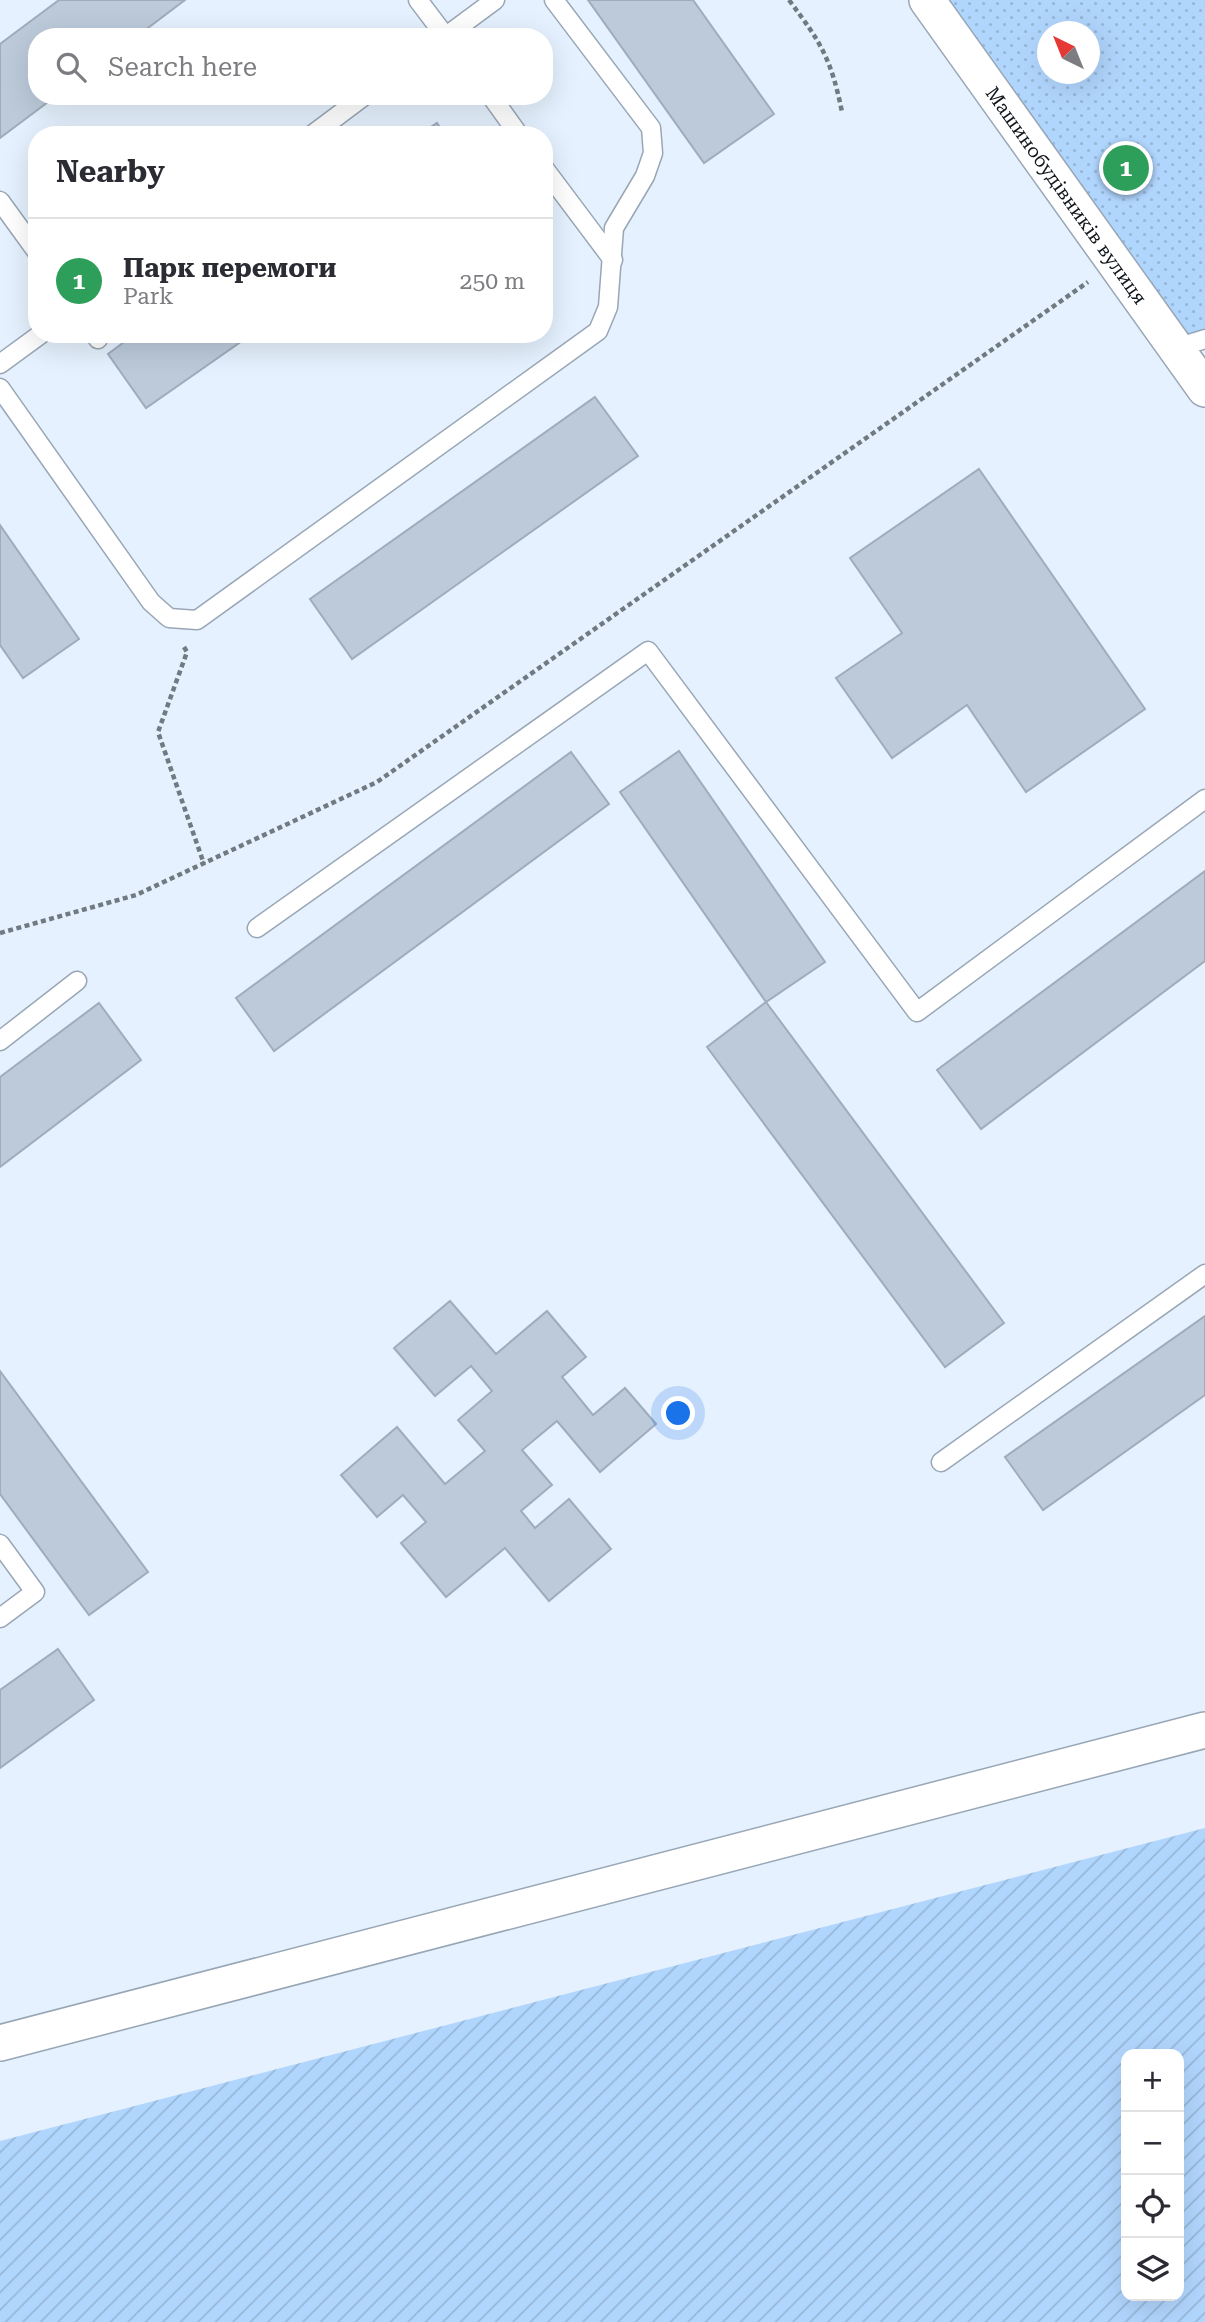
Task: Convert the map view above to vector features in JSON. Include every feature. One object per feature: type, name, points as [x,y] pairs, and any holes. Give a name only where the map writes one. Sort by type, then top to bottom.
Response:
[{"type":"street","name":"Машинобудівників вулиця","points":[[927,0],[1115,263],[1190,343],[1205,389]]},
{"type":"street","points":[[0,2043],[1205,1730]]},
{"type":"lane","points":[[418,0],[438,28]]},
{"type":"lane","points":[[457,28],[495,0]]},
{"type":"lane","points":[[0,387],[151,602],[169,618],[197,620],[598,331],[608,307],[615,262],[614,228],[645,176],[653,153],[651,128],[554,0]]},
{"type":"lane","points":[[324,126],[352,105]]},
{"type":"lane","points":[[497,105],[513,126]]},
{"type":"lane","points":[[553,180],[615,262]]},
{"type":"lane","points":[[0,201],[28,240]]},
{"type":"lane","points":[[0,364],[29,343]]},
{"type":"lane","points":[[257,928],[648,651],[917,1012],[1205,799]]},
{"type":"lane","points":[[0,1041],[77,981]]},
{"type":"lane","points":[[941,1462],[1205,1274]]},
{"type":"lane","points":[[0,1544],[35,1592],[0,1618]]},
{"type":"path","points":[[789,0],[824,47],[842,112]]},
{"type":"path","points":[[0,933],[136,895],[377,782],[1115,263]]},
{"type":"path","points":[[169,618],[187,652],[158,732],[204,863]]},
{"type":"shaded area","points":[[927,0],[1205,0],[1205,340],[1176,348]]},
{"type":"shaded area","points":[[1205,1828],[1205,2322],[0,2322],[0,2141]]},
{"type":"building","points":[[59,0],[185,0],[148,28],[28,28],[28,105],[44,105],[0,138],[0,44]]},
{"type":"building","points":[[588,0],[693,0],[774,114],[704,163]]},
{"type":"building","points":[[123,343],[239,343],[146,408],[108,354]]},
{"type":"building","points":[[595,397],[638,456],[352,659],[310,599]]},
{"type":"building","points":[[979,469],[1145,709],[1026,792],[967,705],[892,758],[836,678],[902,633],[850,558]]},
{"type":"building","points":[[0,525],[79,639],[23,678],[0,645]]},
{"type":"building","points":[[679,751],[825,962],[766,1002],[620,792]]},
{"type":"building","points":[[571,752],[609,804],[274,1051],[236,998]]},
{"type":"building","points":[[1205,871],[1205,961],[981,1129],[937,1070]]},
{"type":"building","points":[[766,1002],[1004,1323],[945,1367],[707,1047]]},
{"type":"building","points":[[99,1003],[141,1060],[0,1167],[0,1077]]},
{"type":"building","points":[[450,1301],[496,1354],[547,1311],[586,1357],[562,1377],[593,1415],[625,1388],[656,1424],[600,1472],[557,1421],[522,1450],[552,1485],[521,1511],[535,1528],[569,1499],[611,1549],[549,1601],[505,1548],[446,1597],[401,1543],[426,1522],[403,1495],[377,1517],[341,1475],[397,1427],[445,1484],[485,1451],[458,1420],[492,1391],[471,1366],[435,1396],[394,1348]]},
{"type":"building","points":[[1205,1316],[1205,1395],[1043,1510],[1005,1457]]},
{"type":"building","points":[[0,1371],[148,1572],[89,1615],[0,1494]]},
{"type":"building","points":[[58,1649],[94,1700],[0,1768],[0,1690]]},
{"type":"place","name":"Парк перемоги","points":[[1126,168]]}]
